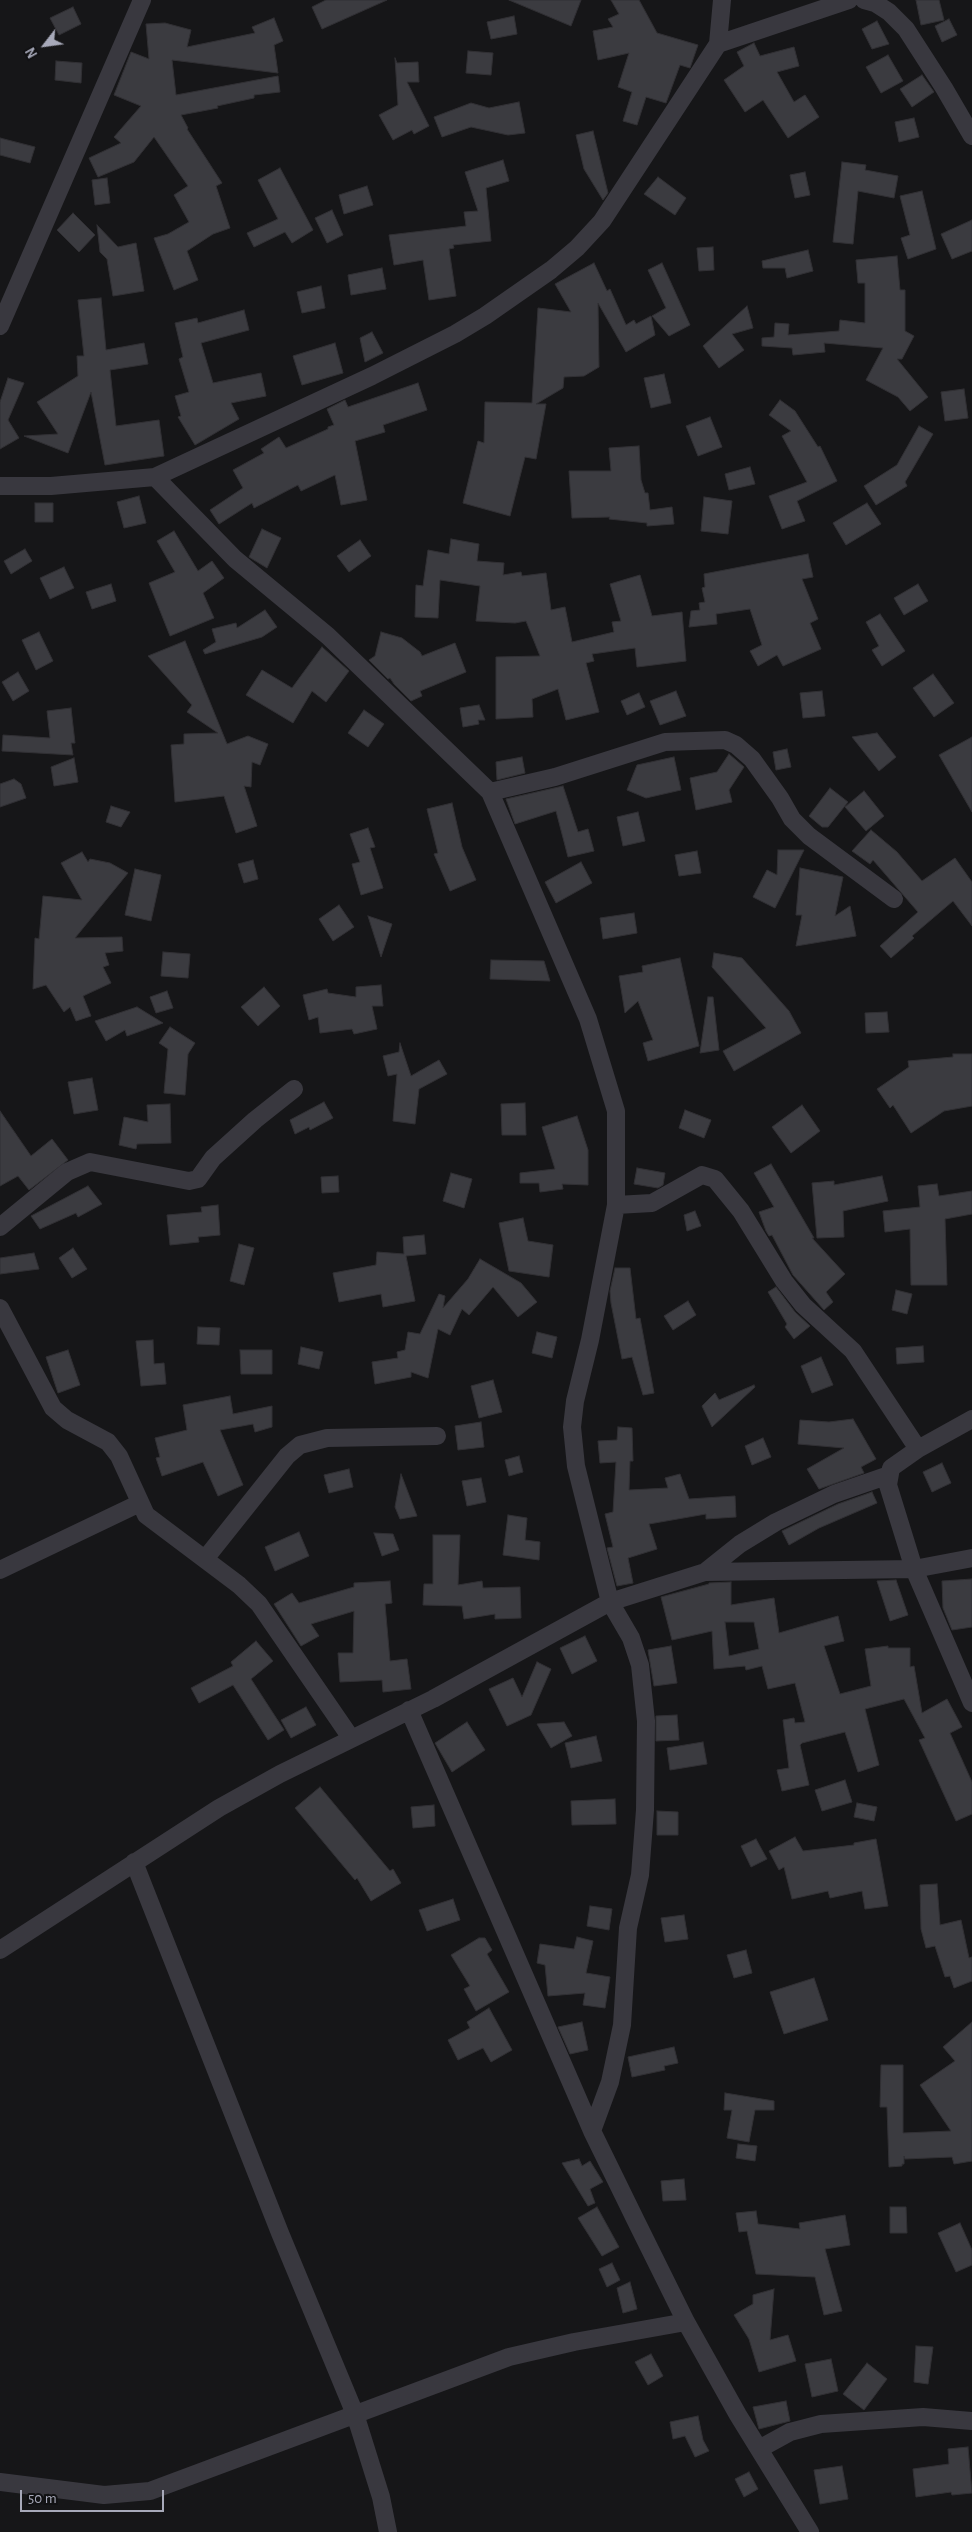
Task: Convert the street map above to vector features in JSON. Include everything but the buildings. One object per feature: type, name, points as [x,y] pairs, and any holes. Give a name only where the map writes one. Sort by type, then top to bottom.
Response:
[{"type":"street","points":[[0,326],[142,0]]},
{"type":"street","points":[[0,486],[52,486],[155,477],[372,376],[455,334],[551,270],[577,248],[602,221],[718,44],[722,0]]},
{"type":"street","points":[[718,44],[849,0]]},
{"type":"street","points":[[864,0],[875,3],[889,12],[906,30],[944,88],[972,136]]},
{"type":"street","points":[[155,477],[235,558],[328,636],[490,792],[591,1028],[616,1111],[616,1205],[590,1340],[575,1401],[572,1428],[576,1466],[610,1602],[631,1638],[640,1665],[646,1720],[645,1810],[640,1875],[628,1934],[622,2025],[610,2082],[592,2131]]},
{"type":"street","points":[[490,792],[555,777],[665,742],[725,740],[736,745],[752,759],[780,798],[792,819],[809,836],[894,899]]},
{"type":"street","points":[[0,1227],[67,1172],[90,1162],[189,1181],[198,1179],[214,1158],[294,1089]]},
{"type":"street","points":[[616,1205],[652,1203],[702,1175],[715,1179],[741,1211],[784,1281],[803,1305],[853,1351],[918,1449]]},
{"type":"street","points":[[0,1308],[53,1408],[60,1415],[100,1436],[114,1448],[140,1503],[152,1520],[205,1559],[260,1604],[351,1738]]},
{"type":"street","points":[[972,1419],[918,1449],[891,1468],[888,1485],[914,1569],[972,1703]]},
{"type":"street","points":[[205,1559],[287,1456],[300,1445],[327,1438],[437,1436]]},
{"type":"street","points":[[705,1572],[740,1544],[776,1522],[834,1494],[889,1475]]},
{"type":"street","points":[[0,1570],[140,1503]]},
{"type":"street","points":[[0,1950],[219,1808],[351,1738],[409,1710],[610,1602],[705,1572],[914,1569],[972,1558]]},
{"type":"street","points":[[409,1710],[592,2131],[686,2322],[810,2532]]},
{"type":"street","points":[[134,1862],[272,2215],[355,2414],[381,2497],[388,2532]]},
{"type":"street","points":[[0,2482],[104,2496],[134,2494],[161,2488],[355,2414],[526,2352],[686,2322]]},
{"type":"street","points":[[759,2448],[790,2432],[821,2424],[923,2417],[972,2421]]}]
